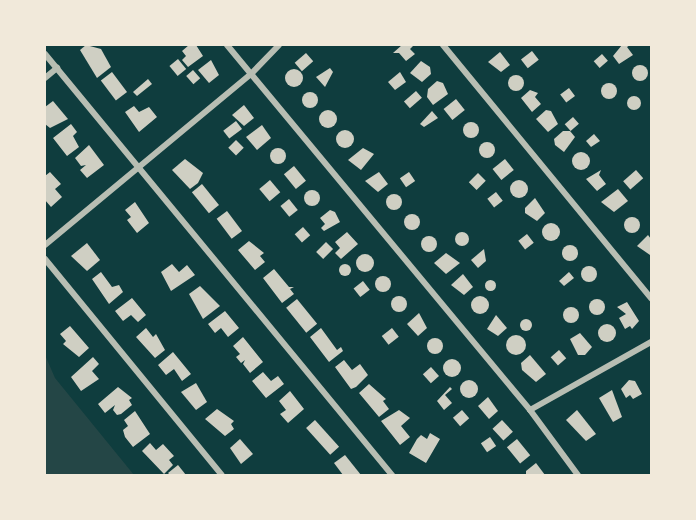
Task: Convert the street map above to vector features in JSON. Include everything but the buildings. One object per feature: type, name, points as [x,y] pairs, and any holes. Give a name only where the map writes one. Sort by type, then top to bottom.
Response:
[{"type":"street","points":[[227,45],[530,410],[578,475]]},
{"type":"street","points":[[45,245],[251,74],[279,45]]},
{"type":"street","points":[[443,45],[651,298]]},
{"type":"street","points":[[45,54],[392,475]]},
{"type":"street","points":[[45,78],[57,68]]},
{"type":"street","points":[[45,259],[222,475]]},
{"type":"street","points":[[530,410],[651,342]]},
{"type":"shaded area","points":[[45,355],[55,378],[134,475],[45,475]]}]
